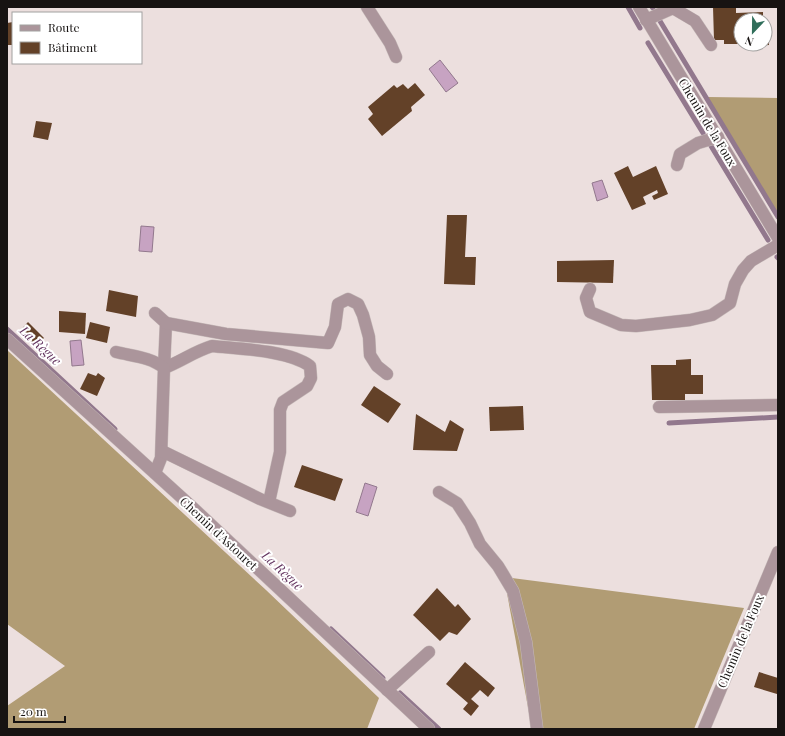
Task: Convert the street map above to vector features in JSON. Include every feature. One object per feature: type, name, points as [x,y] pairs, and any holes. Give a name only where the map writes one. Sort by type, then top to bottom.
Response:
[{"type":"street","points":[[367,7],[390,43],[396,57]]},
{"type":"street","name":"Chemin de la Foux","points":[[639,7],[778,238]]},
{"type":"street","points":[[646,20],[673,8],[695,21],[711,45]]},
{"type":"street","points":[[677,165],[680,154],[698,143],[718,137]]},
{"type":"street","points":[[590,289],[586,298],[590,312],[621,325],[636,326],[697,319],[712,315],[730,303],[735,284],[751,260],[778,246]]},
{"type":"street","points":[[155,313],[166,323],[226,334],[328,343],[335,327],[338,304],[348,299],[358,304],[363,315],[369,337],[370,355],[377,366],[387,374]]},
{"type":"street","points":[[155,473],[162,451],[166,323]]},
{"type":"street","name":"Chemin d'Astouret","points":[[7,339],[155,473],[429,729]]},
{"type":"street","points":[[164,368],[181,362],[199,350],[212,346],[289,356],[302,360],[310,366],[311,378],[307,386],[283,402],[280,410],[280,452],[269,502]]},
{"type":"street","points":[[116,352],[153,361],[164,368]]},
{"type":"street","points":[[659,407],[778,404]]},
{"type":"street","points":[[162,451],[290,511]]},
{"type":"street","points":[[439,492],[457,503],[470,523],[480,544],[498,566],[514,591],[526,642],[537,729]]},
{"type":"street","name":"Chemin de la Foux","points":[[704,729],[778,552]]},
{"type":"street","points":[[387,690],[429,652]]},
{"type":"shaded area","points":[[440,60],[458,83],[446,92],[429,69]]},
{"type":"shaded area","points":[[708,97],[778,98],[778,219],[706,99]]},
{"type":"shaded area","points":[[602,180],[608,197],[597,201],[592,183]]},
{"type":"shaded area","points":[[141,226],[154,227],[152,252],[139,251]]},
{"type":"shaded area","points":[[81,340],[84,365],[72,366],[70,341]]},
{"type":"shaded area","points":[[7,350],[266,590],[379,698],[367,729],[7,729],[7,706],[65,666],[7,624]]},
{"type":"shaded area","points":[[365,483],[377,487],[368,516],[356,512]]},
{"type":"shaded area","points":[[504,577],[744,608],[694,729],[532,729]]},
{"type":"building","points":[[713,7],[736,7],[736,12],[733,12],[733,44],[724,44],[724,40],[714,40]]},
{"type":"building","points":[[12,22],[12,45],[8,45],[7,23]]},
{"type":"building","points":[[415,83],[425,95],[411,107],[412,111],[382,136],[368,119],[373,114],[368,107],[394,85],[397,88],[403,84],[408,89]]},
{"type":"building","points":[[36,121],[52,123],[48,140],[33,137]]},
{"type":"building","points":[[628,166],[633,177],[656,166],[668,194],[654,200],[652,196],[658,193],[657,190],[643,197],[646,204],[632,210],[614,173]]},
{"type":"building","points":[[447,215],[467,215],[465,257],[476,257],[475,285],[444,284]]},
{"type":"building","points":[[614,260],[613,283],[557,282],[557,261]]},
{"type":"building","points":[[109,290],[138,296],[136,317],[106,311]]},
{"type":"building","points":[[59,311],[86,313],[85,334],[59,332]]},
{"type":"building","points":[[28,322],[44,338],[35,346],[19,332]]},
{"type":"building","points":[[90,322],[110,327],[107,343],[86,338]]},
{"type":"building","points":[[691,359],[691,375],[703,375],[703,394],[685,394],[685,400],[652,400],[651,365],[676,365],[676,360]]},
{"type":"building","points":[[88,373],[96,376],[98,373],[105,378],[97,396],[80,389]]},
{"type":"building","points":[[374,386],[401,404],[388,423],[361,405]]},
{"type":"building","points":[[523,406],[524,430],[490,431],[489,407]]},
{"type":"building","points":[[416,414],[445,432],[450,420],[464,429],[457,451],[413,450]]},
{"type":"building","points":[[302,465],[343,479],[335,501],[294,487]]},
{"type":"building","points":[[437,588],[455,607],[458,604],[471,619],[457,635],[449,632],[440,641],[413,615]]},
{"type":"building","points":[[465,662],[495,688],[488,697],[480,690],[471,699],[479,706],[471,716],[463,709],[468,703],[446,684]]},
{"type":"building","points":[[759,672],[778,678],[777,694],[754,687]]},
{"type":"waterway","points":[[628,7],[640,28]]},
{"type":"waterway","points":[[660,21],[778,217]]},
{"type":"waterway","points":[[648,43],[703,133]]},
{"type":"waterway","points":[[711,146],[768,240]]},
{"type":"waterway","name":"La Règue","points":[[7,329],[115,429]]},
{"type":"waterway","points":[[669,423],[778,417]]},
{"type":"waterway","name":"La Règue","points":[[331,629],[383,678]]},
{"type":"waterway","name":"La Règue","points":[[400,693],[439,729]]}]
